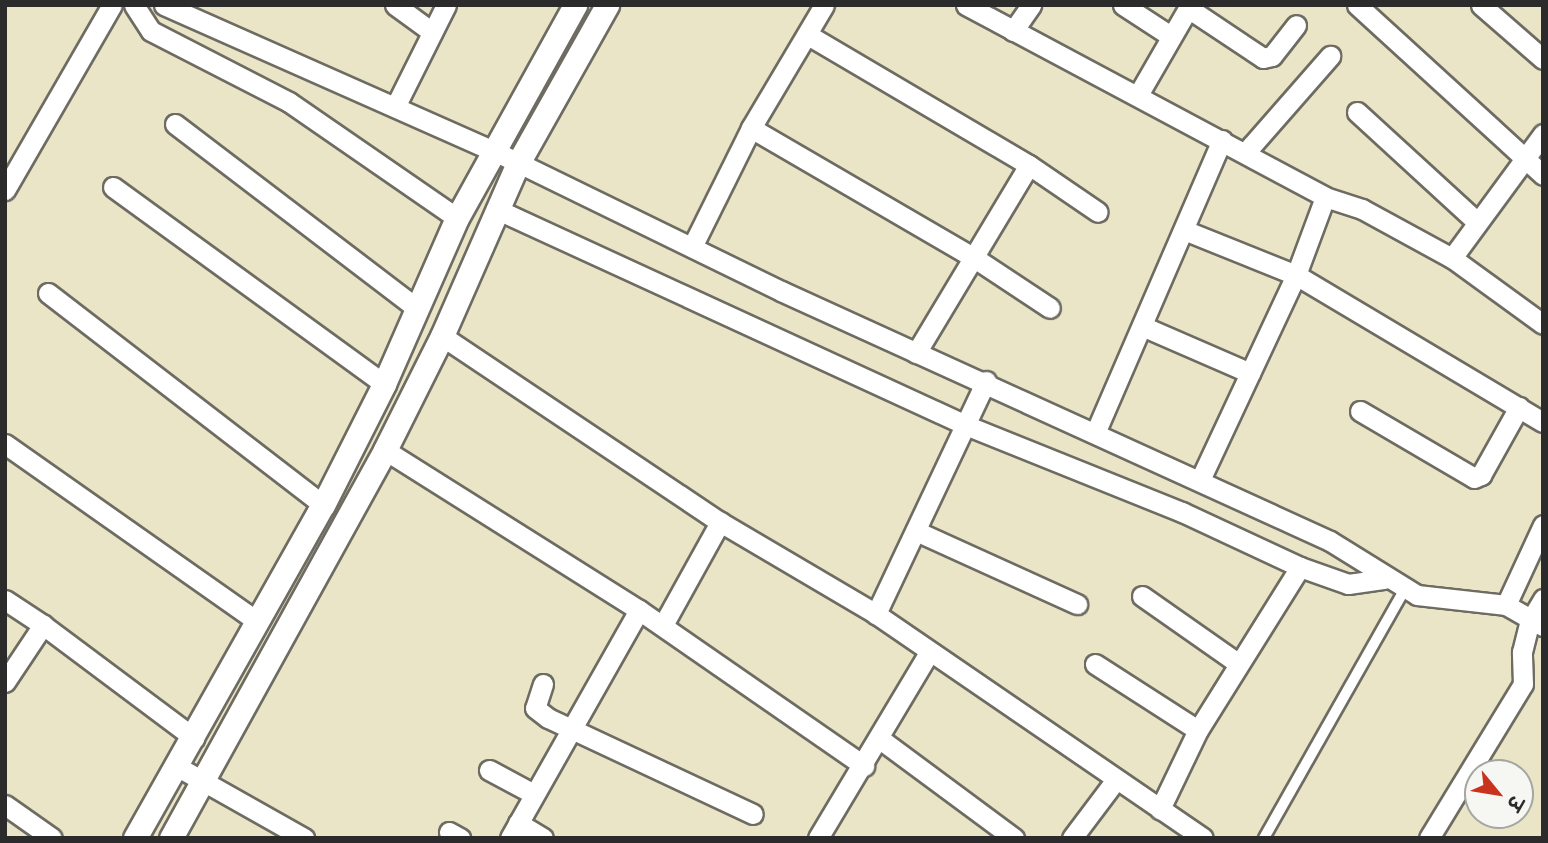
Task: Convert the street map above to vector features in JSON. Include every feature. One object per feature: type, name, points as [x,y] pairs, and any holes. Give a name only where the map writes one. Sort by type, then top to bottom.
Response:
[{"type":"street","points":[[5,190],[112,5]]},
{"type":"street","points":[[134,5],[150,31],[289,102],[457,218]]},
{"type":"street","points":[[395,5],[432,32]]},
{"type":"street","points":[[395,107],[446,5]]},
{"type":"street","points":[[135,838],[178,767],[323,505],[384,384],[457,218],[575,5]]},
{"type":"street","points":[[171,838],[200,779],[385,450],[442,336],[517,165],[607,5]]},
{"type":"street","points":[[692,247],[751,128],[824,5]]},
{"type":"street","points":[[966,5],[1246,152],[1325,197],[1362,209],[1452,258],[1543,324]]},
{"type":"street","points":[[1013,31],[1031,5]]},
{"type":"street","points":[[1123,5],[1169,35]]},
{"type":"street","points":[[1357,5],[1543,174]]},
{"type":"street","points":[[1481,5],[1543,59]]},
{"type":"street","points":[[166,6],[494,151],[517,165],[916,353],[986,381],[1331,541],[1385,579],[1417,595],[1506,605],[1537,623]]},
{"type":"street","points":[[1138,95],[1169,35],[1189,6],[1263,58],[1272,56],[1296,25]]},
{"type":"street","points":[[808,35],[1029,165],[1098,212]]},
{"type":"street","points":[[1246,152],[1330,56]]},
{"type":"street","points":[[1357,112],[1477,222]]},
{"type":"street","points":[[175,124],[418,309]]},
{"type":"street","points":[[751,128],[973,257],[1050,308]]},
{"type":"street","points":[[1452,258],[1523,157],[1543,134]]},
{"type":"street","points":[[1096,431],[1222,140]]},
{"type":"street","points":[[916,353],[1029,165]]},
{"type":"street","points":[[113,187],[384,384]]},
{"type":"street","points":[[1200,480],[1296,275],[1325,197]]},
{"type":"street","points":[[496,209],[968,426],[1182,512],[1300,567],[1348,584],[1385,579]]},
{"type":"street","points":[[1184,230],[1296,275],[1543,422]]},
{"type":"street","points":[[48,293],[323,505]]},
{"type":"street","points":[[1142,326],[1250,373]]},
{"type":"street","points":[[442,336],[720,522],[876,614],[928,654],[1203,838]]},
{"type":"street","points":[[876,614],[968,426],[986,381]]},
{"type":"street","points":[[1360,411],[1474,478],[1481,475],[1519,407]]},
{"type":"street","points":[[5,444],[258,622]]},
{"type":"street","points":[[385,450],[663,625],[864,766]]},
{"type":"street","points":[[663,625],[720,522]]},
{"type":"street","points":[[1506,605],[1543,525]]},
{"type":"street","points":[[916,530],[1077,604]]},
{"type":"street","points":[[1160,809],[1198,730],[1300,567]]},
{"type":"street","points":[[1142,596],[1239,664]]},
{"type":"street","points":[[1429,838],[1523,684],[1522,652],[1537,623],[1543,599]]},
{"type":"street","points":[[5,600],[43,625],[194,738]]},
{"type":"street","points":[[543,838],[514,830],[639,610]]},
{"type":"street","points":[[5,681],[43,625]]},
{"type":"street","points":[[818,838],[864,766],[928,654]]},
{"type":"street","points":[[1095,664],[1198,730]]},
{"type":"street","points":[[543,684],[536,708],[570,729],[753,814]]},
{"type":"street","points":[[880,739],[1014,838]]},
{"type":"street","points":[[178,767],[304,838]]},
{"type":"street","points":[[489,770],[534,794]]},
{"type":"street","points":[[1072,838],[1115,781]]},
{"type":"street","points":[[5,805],[52,838]]},
{"type":"lane","points":[[1264,838],[1405,589]]}]
